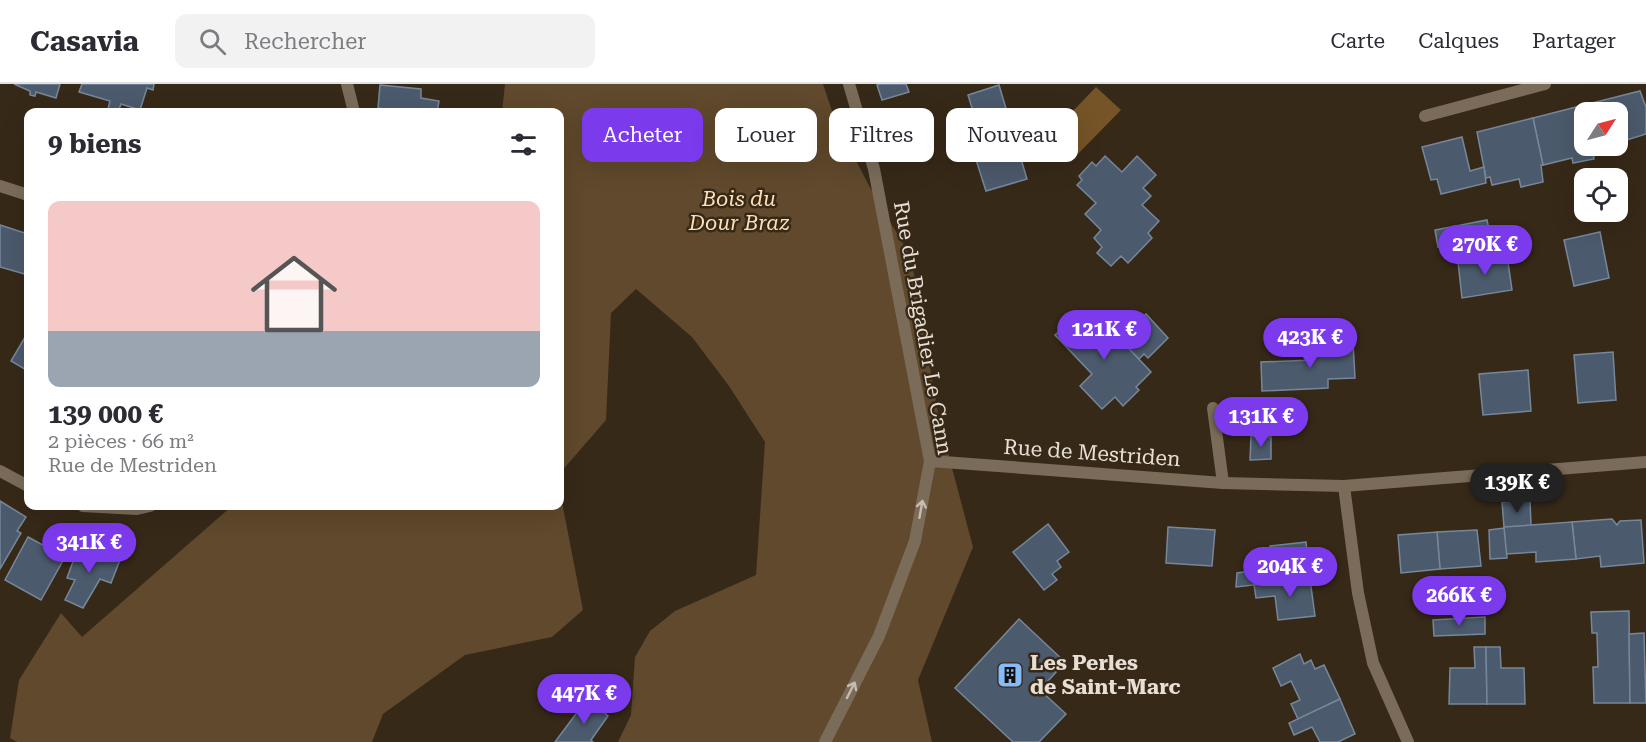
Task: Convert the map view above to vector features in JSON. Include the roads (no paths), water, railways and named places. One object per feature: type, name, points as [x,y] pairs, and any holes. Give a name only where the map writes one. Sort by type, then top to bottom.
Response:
[{"type":"street","points":[[347,84],[353,108]]},
{"type":"street","name":"Rue du Brigadier Le Cann","points":[[825,742],[879,636],[915,541],[930,461],[874,169],[849,84]]},
{"type":"street","points":[[1425,116],[1545,84]]},
{"type":"street","points":[[0,186],[24,194]]},
{"type":"street","points":[[1213,408],[1223,483]]},
{"type":"street","name":"Rue de Mestriden","points":[[930,461],[1223,483],[1344,486],[1646,462]]},
{"type":"street","points":[[0,471],[24,484]]},
{"type":"street","points":[[1344,486],[1358,593],[1373,663],[1408,742]]},
{"type":"place","name":"Les Perles de Saint-Marc","points":[[1010,675]]},
{"type":"park label","name":"Bois du Dour Braz","points":[[739,211]]}]
